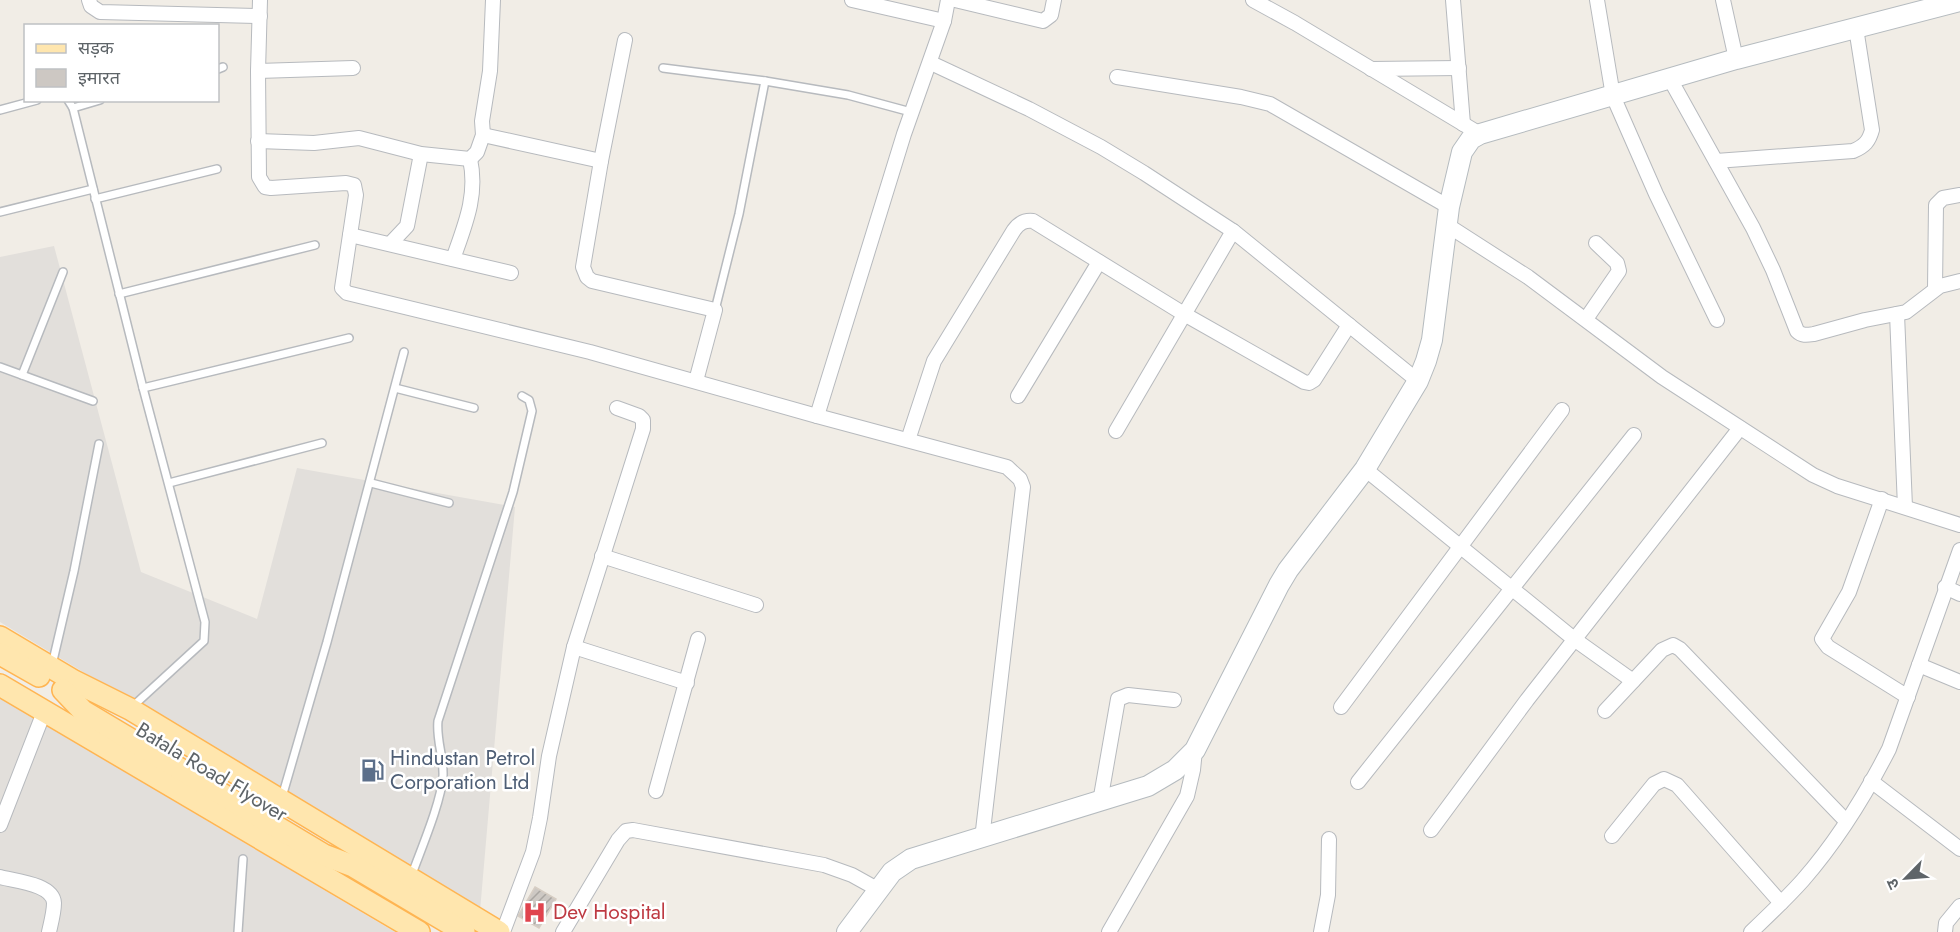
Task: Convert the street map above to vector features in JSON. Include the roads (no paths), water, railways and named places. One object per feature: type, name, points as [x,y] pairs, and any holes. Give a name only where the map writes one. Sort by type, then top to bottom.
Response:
[{"type":"main road","points":[[0,637],[74,681],[130,709],[501,932]]},
{"type":"main road","name":"Batala Road Flyover","points":[[0,654],[63,690],[83,711],[324,855],[353,866],[464,932]]},
{"type":"main road","points":[[0,685],[419,932]]},
{"type":"street","points":[[89,0],[91,6],[100,12],[260,16]]},
{"type":"street","points":[[260,0],[259,177],[265,187],[346,183],[354,185],[356,195],[342,288],[347,293],[590,352],[696,381],[1007,467],[1020,479],[1023,487],[982,839]]},
{"type":"street","points":[[470,159],[482,144],[482,121],[490,71],[493,0]]},
{"type":"street","points":[[852,0],[944,21]]},
{"type":"street","points":[[817,416],[911,112],[931,63],[948,0]]},
{"type":"street","points":[[955,0],[1043,21],[1051,15],[1054,0]]},
{"type":"street","points":[[1253,0],[1472,129],[1613,96],[1736,59],[1960,1]]},
{"type":"street","points":[[847,932],[892,872],[911,860],[1138,790],[1163,779],[1195,750],[1288,570],[1365,469],[1418,381],[1426,361],[1448,216],[1462,152],[1471,139],[1472,129],[1459,68],[1454,0]]},
{"type":"street","points":[[1597,0],[1613,96],[1656,194],[1717,320]]},
{"type":"street","points":[[1724,0],[1736,59]]},
{"type":"street","points":[[1716,161],[1853,151],[1869,141],[1872,130],[1856,28]]},
{"type":"street","points":[[625,40],[583,267],[587,277],[592,281],[715,310],[696,381]]},
{"type":"street","points":[[931,63],[1029,109],[1101,147],[1233,231],[1418,381]]},
{"type":"street","points":[[258,71],[353,68]]},
{"type":"street","points":[[1371,69],[1459,68]]},
{"type":"street","points":[[1117,77],[1270,104],[1448,216],[1662,377],[1813,475],[1838,486],[1960,525]]},
{"type":"street","points":[[1670,79],[1763,248],[1797,332],[1806,336],[1913,309],[1935,289],[1960,281]]},
{"type":"street","points":[[483,135],[601,161]]},
{"type":"street","points":[[258,141],[314,143],[359,138],[421,154],[470,159]]},
{"type":"street","points":[[390,244],[407,226],[421,154]]},
{"type":"street","points":[[453,259],[472,201],[473,178],[470,159]]},
{"type":"street","points":[[1935,289],[1936,205],[1943,198],[1960,195]]},
{"type":"street","points":[[908,440],[934,361],[1017,226],[1027,220],[1033,221],[1184,314],[1298,379],[1309,383],[1314,380],[1348,325]]},
{"type":"street","points":[[1116,431],[1233,231]]},
{"type":"street","points":[[350,235],[511,273]]},
{"type":"street","points":[[1586,319],[1619,271],[1617,263],[1596,243]]},
{"type":"street","points":[[1018,396],[1099,262]]},
{"type":"street","points":[[1897,314],[1905,507]]},
{"type":"street","points":[[501,932],[533,852],[549,756],[574,647],[644,425],[639,416],[617,408]]},
{"type":"street","points":[[1341,707],[1563,410]]},
{"type":"street","points":[[1431,830],[1527,700],[1740,428]]},
{"type":"street","points":[[1358,782],[1634,435]]},
{"type":"street","points":[[1365,469],[1574,639],[1633,681]]},
{"type":"street","points":[[1882,500],[1852,584],[1822,639],[1828,647],[1908,697]]},
{"type":"street","points":[[1751,932],[1816,865],[1871,781],[1889,748],[1960,550]]},
{"type":"street","points":[[602,556],[756,605]]},
{"type":"street","points":[[1945,587],[1960,594]]},
{"type":"street","points":[[656,791],[698,639]]},
{"type":"street","points":[[1605,711],[1666,647],[1673,645],[1680,649],[1846,820]]},
{"type":"street","points":[[574,647],[687,683]]},
{"type":"street","points":[[1919,665],[1960,682]]},
{"type":"street","points":[[1100,802],[1118,699],[1128,695],[1174,700]]},
{"type":"street","points":[[0,825],[44,712]]},
{"type":"street","points":[[1113,931],[1187,796],[1195,750]]},
{"type":"street","points":[[1612,836],[1654,784],[1664,779],[1671,781],[1781,903]]},
{"type":"street","points":[[1871,781],[1960,849]]},
{"type":"street","points":[[563,932],[618,840],[626,831],[633,830],[824,865],[852,875],[879,890]]},
{"type":"street","points":[[1322,932],[1328,895],[1329,839]]},
{"type":"street","points":[[0,877],[46,888],[52,895],[54,903],[49,932]]},
{"type":"street","points":[[1945,932],[1946,923],[1960,906]]},
{"type":"lane","points":[[663,68],[765,81],[848,95],[911,112]]},
{"type":"lane","points":[[715,310],[739,214],[765,81]]},
{"type":"lane","points":[[0,110],[29,102]]},
{"type":"lane","points":[[69,102],[73,108],[143,388],[205,622],[204,641],[196,651],[130,709]]},
{"type":"lane","points":[[73,108],[93,102]]},
{"type":"lane","points":[[95,199],[218,169]]},
{"type":"lane","points":[[0,212],[93,189]]},
{"type":"lane","points":[[119,294],[315,245]]},
{"type":"lane","points":[[22,375],[63,272]]},
{"type":"lane","points":[[143,388],[349,338]]},
{"type":"lane","points":[[281,800],[371,483],[404,352]]},
{"type":"lane","points":[[0,367],[93,401]]},
{"type":"lane","points":[[395,388],[474,408]]},
{"type":"lane","points":[[411,880],[442,782],[438,721],[513,492],[529,423],[531,405],[529,400],[522,396]]},
{"type":"lane","points":[[169,483],[322,443]]},
{"type":"lane","points":[[52,667],[99,444]]},
{"type":"lane","points":[[371,483],[449,502]]},
{"type":"lane","points":[[238,932],[243,859]]},
{"type":"place","name":"Hindustan Petrol Corporation Ltd","points":[[372,770]]},
{"type":"place","name":"Dev Hospital","points":[[535,912]]}]
